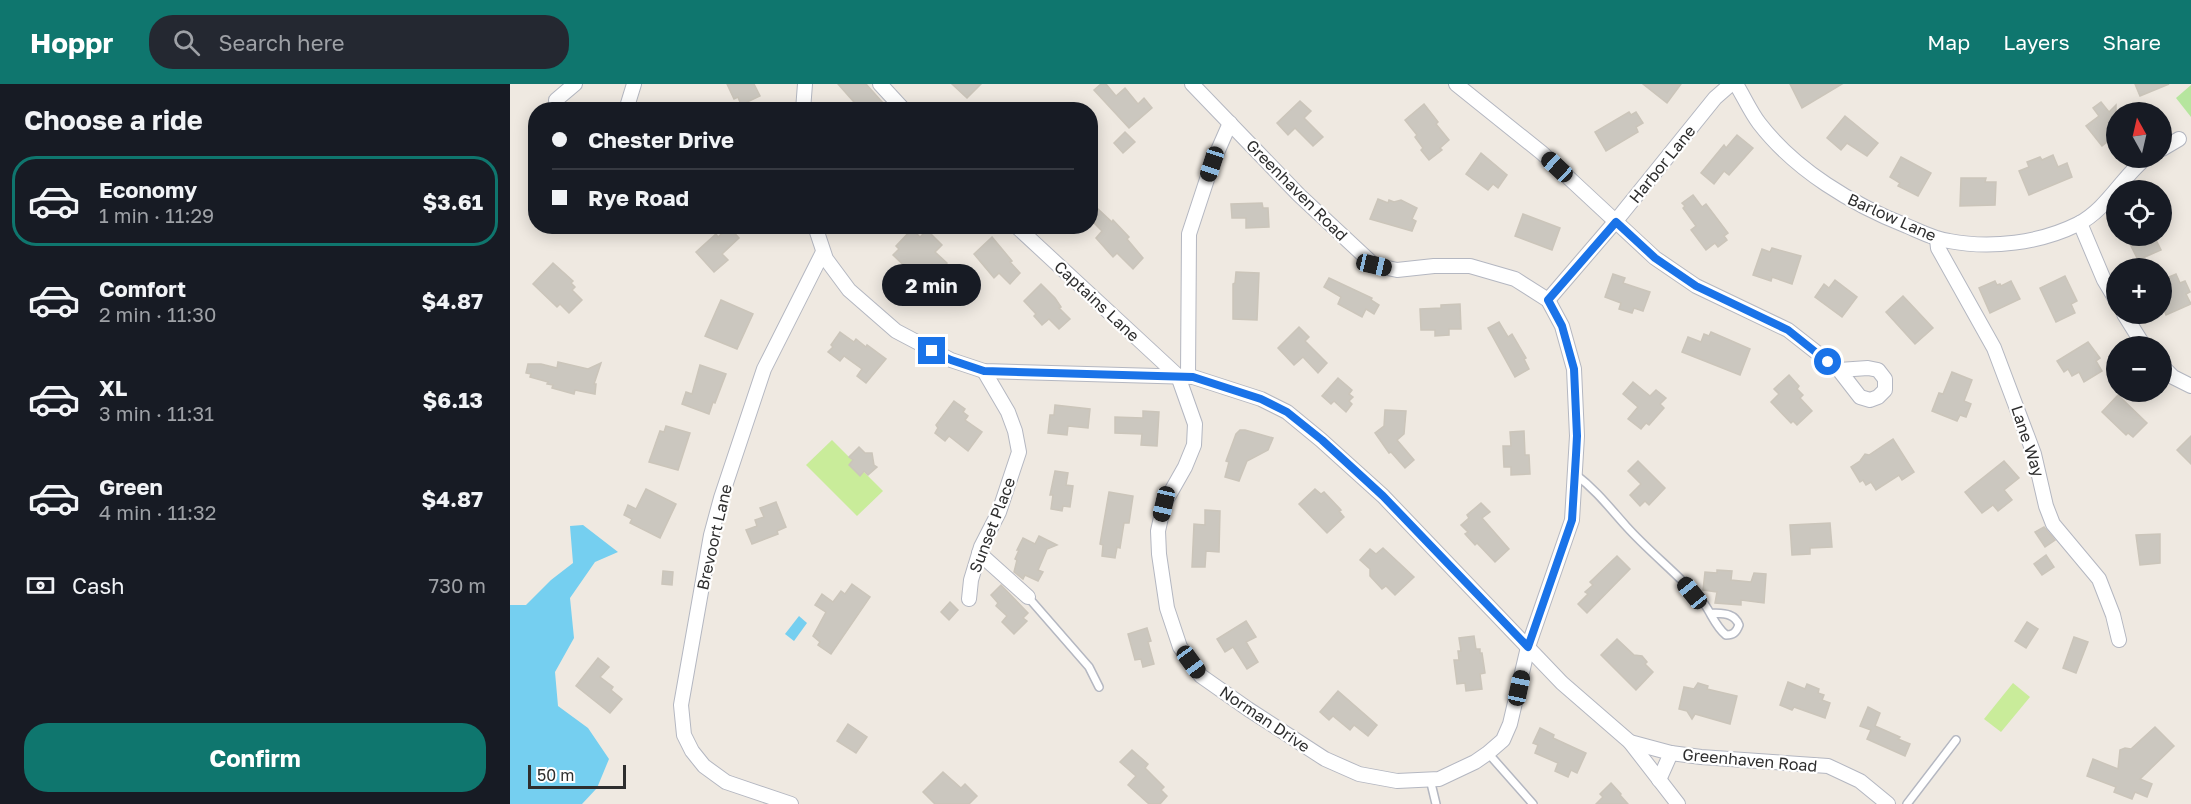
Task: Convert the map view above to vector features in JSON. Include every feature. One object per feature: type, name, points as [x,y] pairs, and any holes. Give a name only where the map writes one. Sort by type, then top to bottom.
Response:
[{"type":"street","points":[[556,102],[575,84]]},
{"type":"street","points":[[629,102],[634,84]]},
{"type":"street","points":[[804,102],[805,84]]},
{"type":"street","points":[[880,84],[897,102]]},
{"type":"street","name":"Greenhaven Road","points":[[1192,84],[1299,195],[1374,265],[1397,270],[1434,266],[1470,266],[1515,279],[1548,300],[1562,326],[1574,369],[1577,436],[1575,474],[1572,520],[1528,647],[1562,683],[1630,742],[1671,753],[1701,757],[1828,766],[1860,781],[1888,804]]},
{"type":"street","points":[[1456,84],[1542,153],[1655,258],[1696,286],[1788,330],[1839,370]]},
{"type":"street","name":"Harbor Lane","points":[[1548,300],[1616,222],[1715,98],[1731,84]]},
{"type":"street","name":"Barlow Lane","points":[[1736,84],[1760,123],[1802,167],[1837,192],[1890,220],[1937,239],[1991,245],[2037,237],[2080,223],[2109,200],[2137,168]]},
{"type":"street","name":"Norman Drive","points":[[1230,123],[1212,164],[1189,234],[1183,376],[1195,424],[1194,445],[1185,467],[1164,504],[1158,531],[1167,608],[1180,647],[1201,676],[1325,759],[1359,774],[1397,781],[1439,779],[1475,762],[1503,740],[1510,724],[1528,647]]},
{"type":"street","points":[[2172,143],[2179,139]]},
{"type":"street","points":[[2080,223],[2106,283]]},
{"type":"street","points":[[817,234],[826,260],[849,290],[896,331],[951,360],[984,371],[1183,376],[1261,399],[1287,412],[1322,440],[1383,496],[1528,647]]},
{"type":"street","name":"Captains Lane","points":[[1025,234],[1183,376]]},
{"type":"street","name":"Lane Way","points":[[1937,239],[1938,248],[1994,348],[2034,454],[2046,506],[2053,524],[2099,579],[2113,615],[2119,640]]},
{"type":"street","name":"Brevoort Lane","points":[[791,804],[726,782],[704,766],[692,751],[684,735],[681,705],[711,535],[721,498],[764,369],[823,252]]},
{"type":"street","name":"Sunset Place","points":[[969,599],[971,580],[979,553],[999,512],[1019,452],[1008,412],[984,371]]},
{"type":"street","points":[[2172,376],[2191,386]]},
{"type":"street","points":[[979,553],[1028,597]]},
{"type":"street","points":[[1630,742],[1678,804]]},
{"type":"street","name":"Greenhaven Road","points":[[1659,780],[1671,753]]},
{"type":"street","points":[[749,804],[756,791]]},
{"type":"lane","points":[[1575,474],[1593,488],[1628,528],[1681,579],[1710,613]]},
{"type":"lane","points":[[1028,597],[1089,667],[1099,687]]},
{"type":"lane","points":[[1907,804],[1956,740]]},
{"type":"lane","points":[[1488,753],[1533,804]]},
{"type":"lane","points":[[1430,779],[1436,804]]},
{"type":"green space","points":[[2191,85],[2191,117],[2176,98]]},
{"type":"green space","points":[[832,440],[883,491],[857,516],[806,465]]},
{"type":"green space","points":[[2013,683],[2030,697],[2001,732],[1984,719]]},
{"type":"water","points":[[583,525],[618,552],[595,562],[570,598],[574,638],[555,672],[558,706],[588,728],[609,759],[597,788],[582,804],[510,804],[510,605],[526,605],[551,580],[573,563],[570,526]]},
{"type":"water","points":[[799,616],[807,623],[794,641],[785,634]]},
{"type":"building","points":[[727,84],[754,84],[760,96],[747,102],[740,102],[738,97],[734,99]]},
{"type":"building","points":[[838,84],[866,84],[882,102],[854,102]]},
{"type":"building","points":[[952,84],[981,84],[967,98]]},
{"type":"building","points":[[1101,84],[1106,84],[1116,96],[1125,88],[1138,104],[1144,98],[1152,108],[1129,128],[1094,90]]},
{"type":"building","points":[[1643,84],[1681,84],[1667,103]]},
{"type":"building","points":[[1790,84],[1842,84],[1802,108]]},
{"type":"building","points":[[2135,84],[2169,84],[2140,96]]},
{"type":"building","points":[[1300,101],[1311,111],[1304,118],[1323,137],[1313,146],[1295,128],[1288,135],[1277,123]]},
{"type":"building","points":[[2101,102],[2106,108],[2106,143],[2102,146],[2086,126],[2099,116],[2093,108]]},
{"type":"building","points":[[1424,104],[1449,140],[1440,148],[1442,150],[1429,160],[1421,150],[1423,148],[1415,137],[1417,135],[1405,120]]},
{"type":"building","points":[[1629,112],[1631,115],[1636,112],[1643,123],[1636,127],[1638,132],[1606,151],[1595,132]]},
{"type":"building","points":[[1845,116],[1878,143],[1867,156],[1847,143],[1841,150],[1827,138]]},
{"type":"building","points":[[1125,132],[1135,142],[1123,153],[1114,143]]},
{"type":"building","points":[[1737,135],[1753,148],[1729,175],[1724,171],[1714,184],[1701,173],[1724,145],[1726,148]]},
{"type":"building","points":[[1481,153],[1507,175],[1498,188],[1493,184],[1488,190],[1466,174]]},
{"type":"building","points":[[2053,155],[2058,167],[2067,163],[2072,177],[2029,195],[2019,171],[2029,167],[2027,162],[2040,157],[2042,160]]},
{"type":"building","points":[[1901,157],[1931,173],[1918,196],[1898,186],[1900,183],[1890,177]]},
{"type":"building","points":[[1961,178],[1986,178],[1985,182],[1996,182],[1995,205],[1960,206]]},
{"type":"building","points":[[1693,195],[1702,207],[1706,204],[1728,233],[1724,236],[1727,240],[1718,247],[1715,243],[1706,250],[1691,230],[1696,226],[1682,203]]},
{"type":"building","points":[[1378,199],[1388,203],[1389,200],[1394,202],[1401,200],[1417,208],[1412,219],[1416,221],[1412,231],[1370,219]]},
{"type":"building","points":[[1262,203],[1263,208],[1268,208],[1269,227],[1246,228],[1246,218],[1232,218],[1231,204]]},
{"type":"building","points":[[1098,209],[1112,222],[1113,220],[1129,237],[1127,239],[1143,258],[1133,269],[1117,253],[1113,257],[1096,238],[1102,231],[1098,227]]},
{"type":"building","points":[[1523,214],[1560,228],[1552,250],[1515,236]]},
{"type":"building","points":[[716,234],[718,237],[721,234],[735,234],[739,238],[722,254],[728,260],[714,272],[696,252]]},
{"type":"building","points":[[907,234],[917,234],[920,237],[923,234],[931,234],[942,245],[935,252],[947,263],[940,271],[932,264],[918,279],[893,255],[899,249],[896,246]]},
{"type":"building","points":[[992,237],[1020,273],[1010,284],[999,273],[994,278],[974,254]]},
{"type":"building","points":[[2131,246],[2159,246],[2161,250],[2143,258],[2137,258]]},
{"type":"building","points":[[1772,248],[1801,256],[1792,284],[1772,277],[1771,281],[1753,275],[1762,249],[1770,252]]},
{"type":"building","points":[[553,263],[573,281],[571,283],[575,287],[572,290],[582,300],[569,313],[560,304],[557,307],[533,284]]},
{"type":"building","points":[[1236,272],[1259,273],[1257,320],[1233,319],[1233,284]]},
{"type":"building","points":[[1613,274],[1625,278],[1623,283],[1650,292],[1643,311],[1634,308],[1632,313],[1619,309],[1621,303],[1605,297]]},
{"type":"building","points":[[2176,274],[2180,283],[2185,281],[2190,292],[2186,294],[2191,304],[2172,312],[2172,276]]},
{"type":"building","points":[[2065,276],[2077,301],[2071,304],[2075,313],[2056,322],[2040,288]]},
{"type":"building","points":[[1329,278],[1372,298],[1371,300],[1379,305],[1374,314],[1366,309],[1362,317],[1338,304],[1341,297],[1324,287]]},
{"type":"building","points":[[1835,280],[1857,297],[1842,317],[1815,297],[1824,284],[1829,288]]},
{"type":"building","points":[[1995,281],[2001,286],[2011,281],[2020,299],[1990,313],[1979,288]]},
{"type":"building","points":[[1041,284],[1055,298],[1061,307],[1059,308],[1070,319],[1059,329],[1049,319],[1042,325],[1024,301]]},
{"type":"building","points":[[1903,296],[1933,328],[1915,344],[1886,312]]},
{"type":"building","points":[[721,300],[753,314],[737,349],[705,336]]},
{"type":"building","points":[[1460,304],[1461,329],[1449,329],[1449,335],[1435,336],[1435,330],[1421,330],[1420,309]]},
{"type":"building","points":[[1499,322],[1508,337],[1512,334],[1526,358],[1524,359],[1529,369],[1515,377],[1488,328]]},
{"type":"building","points":[[1299,327],[1309,337],[1305,341],[1327,363],[1318,373],[1303,357],[1294,365],[1278,348]]},
{"type":"building","points":[[840,332],[854,342],[856,339],[866,347],[867,345],[886,359],[866,383],[857,376],[862,369],[844,356],[840,361],[828,352]]},
{"type":"building","points":[[1711,332],[1750,349],[1740,375],[1682,352],[1688,337],[1701,342],[1704,334],[1709,336]]},
{"type":"building","points":[[2088,342],[2100,358],[2096,361],[2102,371],[2084,382],[2079,372],[2072,376],[2068,369],[2064,372],[2057,361]]},
{"type":"building","points":[[558,362],[588,369],[601,363],[594,384],[596,384],[595,394],[575,390],[574,394],[552,388],[553,385],[547,384],[548,382],[530,377],[531,374],[526,373],[528,364],[557,368]]},
{"type":"building","points":[[700,365],[726,374],[709,414],[682,404],[686,392],[692,394]]},
{"type":"building","points":[[1952,372],[1972,380],[1964,401],[1971,404],[1966,417],[1960,415],[1957,421],[1932,411],[1939,393],[1943,394]]},
{"type":"building","points":[[1789,375],[1799,386],[1797,389],[1803,395],[1800,398],[1812,411],[1797,425],[1793,421],[1791,423],[1771,402],[1779,394],[1774,389]]},
{"type":"building","points":[[1338,378],[1352,390],[1349,394],[1353,397],[1349,401],[1352,404],[1346,412],[1334,401],[1331,404],[1322,396]]},
{"type":"building","points":[[1633,382],[1650,396],[1656,390],[1666,398],[1660,404],[1664,408],[1649,425],[1646,423],[1641,429],[1628,419],[1638,407],[1623,394]]},
{"type":"building","points":[[954,401],[965,409],[963,412],[968,416],[965,420],[982,432],[968,451],[949,436],[945,441],[935,433],[938,428],[936,425]]},
{"type":"building","points":[[2111,402],[2125,402],[2147,423],[2133,437],[2128,433],[2126,435],[2102,412]]},
{"type":"building","points":[[1055,405],[1090,409],[1088,428],[1068,426],[1067,435],[1048,433],[1050,415],[1054,415]]},
{"type":"building","points":[[1385,410],[1406,411],[1404,434],[1397,440],[1414,460],[1405,468],[1391,452],[1389,453],[1375,433],[1384,426]]},
{"type":"building","points":[[1143,411],[1159,412],[1157,446],[1141,445],[1142,434],[1115,433],[1115,417],[1143,418]]},
{"type":"building","points":[[666,426],[690,433],[678,470],[649,462],[660,431],[664,432]]},
{"type":"building","points":[[1240,430],[1273,438],[1268,450],[1247,461],[1239,481],[1225,477],[1229,462],[1226,461],[1236,434]]},
{"type":"building","points":[[1524,431],[1525,455],[1529,455],[1530,474],[1511,475],[1511,467],[1504,467],[1503,446],[1511,446],[1510,432]]},
{"type":"building","points":[[2191,436],[2191,464],[2177,450]]},
{"type":"building","points":[[1893,439],[1914,472],[1902,480],[1899,475],[1876,490],[1871,482],[1866,485],[1863,480],[1860,482],[1851,467],[1865,454],[1869,455]]},
{"type":"building","points":[[859,447],[865,453],[872,453],[874,465],[877,467],[868,475],[864,471],[860,476],[849,465],[853,460],[849,457]]},
{"type":"building","points":[[1638,461],[1665,488],[1649,505],[1645,501],[1640,506],[1630,495],[1641,484],[1628,471]]},
{"type":"building","points":[[2004,461],[2019,478],[2004,490],[2012,500],[1998,511],[1993,505],[1982,513],[1965,492]]},
{"type":"building","points":[[1055,471],[1068,473],[1066,485],[1073,486],[1070,507],[1063,506],[1062,511],[1051,509],[1053,495],[1050,495]]},
{"type":"building","points":[[646,489],[676,504],[660,538],[630,523],[632,519],[624,515],[628,505],[636,509]]},
{"type":"building","points":[[1315,489],[1321,494],[1324,492],[1341,510],[1339,511],[1344,517],[1327,533],[1299,504]]},
{"type":"building","points":[[1109,492],[1133,496],[1129,523],[1124,523],[1120,548],[1117,547],[1115,558],[1102,556],[1103,545],[1100,544]]},
{"type":"building","points":[[776,502],[786,527],[777,531],[778,534],[752,544],[746,530],[757,526],[755,520],[764,517],[760,508]]},
{"type":"building","points":[[1481,503],[1490,512],[1482,518],[1509,549],[1495,562],[1477,543],[1475,545],[1465,534],[1468,532],[1461,525],[1469,518],[1467,515]]},
{"type":"building","points":[[1205,510],[1220,511],[1219,552],[1206,551],[1205,567],[1192,567],[1194,524],[1205,525]]},
{"type":"building","points":[[1830,523],[1832,547],[1810,548],[1810,554],[1792,555],[1790,525]]},
{"type":"building","points":[[2044,527],[2055,540],[2045,547],[2035,532]]},
{"type":"building","points":[[2160,534],[2160,563],[2140,565],[2136,535]]},
{"type":"building","points":[[1039,536],[1057,545],[1047,549],[1038,570],[1043,572],[1038,581],[1025,575],[1023,579],[1014,572],[1017,560],[1015,559],[1019,550],[1017,550],[1023,538],[1035,544]]},
{"type":"building","points":[[1383,548],[1414,577],[1395,595],[1386,586],[1382,589],[1370,576],[1370,569],[1360,560],[1370,549],[1376,554]]},
{"type":"building","points":[[2046,555],[2054,567],[2042,575],[2034,564]]},
{"type":"building","points":[[1617,556],[1630,569],[1587,613],[1578,604],[1588,594],[1585,592],[1593,585],[1590,582]]},
{"type":"building","points":[[1717,570],[1732,571],[1731,580],[1751,582],[1754,573],[1766,574],[1764,603],[1741,600],[1741,605],[1715,603],[1717,592],[1703,590],[1705,572],[1717,573]]},
{"type":"building","points":[[663,571],[673,572],[672,585],[662,584]]},
{"type":"building","points":[[852,584],[870,597],[831,654],[818,645],[820,642],[813,636],[826,612],[815,605],[822,594],[833,602],[841,591],[845,594]]},
{"type":"building","points":[[1001,585],[1028,613],[1023,618],[1027,621],[1014,634],[1002,622],[1007,616],[996,606],[998,603],[991,595]]},
{"type":"building","points":[[950,602],[958,610],[949,620],[941,612]]},
{"type":"building","points":[[1246,621],[1256,637],[1246,642],[1258,662],[1247,669],[1233,647],[1225,652],[1217,639]]},
{"type":"building","points":[[2027,622],[2038,629],[2026,648],[2015,641]]},
{"type":"building","points":[[1147,628],[1154,664],[1143,667],[1141,659],[1135,660],[1128,634]]},
{"type":"building","points":[[1474,636],[1476,649],[1480,649],[1482,653],[1485,673],[1480,674],[1482,689],[1466,691],[1465,683],[1457,684],[1454,660],[1459,660],[1458,651],[1461,651],[1459,638]]},
{"type":"building","points":[[2074,637],[2088,642],[2076,673],[2063,668]]},
{"type":"building","points":[[1617,639],[1634,655],[1642,656],[1647,662],[1645,664],[1653,672],[1636,690],[1601,655]]},
{"type":"building","points":[[598,658],[609,667],[600,677],[613,687],[611,690],[622,699],[610,713],[576,686]]},
{"type":"building","points":[[1788,682],[1805,689],[1807,684],[1819,689],[1818,693],[1824,695],[1822,700],[1830,703],[1825,718],[1794,707],[1792,710],[1780,705]]},
{"type":"building","points":[[1698,683],[1708,686],[1707,689],[1737,696],[1730,724],[1695,714],[1692,719],[1687,711],[1679,709],[1684,687],[1694,689]]},
{"type":"building","points":[[1338,691],[1377,725],[1368,736],[1354,725],[1350,730],[1333,716],[1329,720],[1320,712]]},
{"type":"building","points":[[1868,707],[1880,713],[1875,726],[1910,744],[1905,756],[1867,739],[1871,730],[1860,726]]},
{"type":"building","points":[[848,724],[867,737],[856,753],[837,741]]},
{"type":"building","points":[[2155,727],[2174,746],[2140,779],[2152,784],[2147,797],[2135,792],[2132,799],[2114,792],[2116,787],[2087,776],[2093,759],[2118,769],[2120,750],[2131,749]]},
{"type":"building","points":[[1540,728],[1554,735],[1553,738],[1586,753],[1577,773],[1571,770],[1568,777],[1555,771],[1558,763],[1535,753],[1538,745],[1533,743]]},
{"type":"building","points":[[1132,750],[1148,764],[1145,768],[1164,787],[1161,790],[1167,796],[1160,804],[1149,804],[1128,785],[1136,776],[1120,762]]},
{"type":"building","points":[[943,772],[961,788],[965,784],[977,796],[969,804],[935,804],[923,792]]},
{"type":"building","points":[[1611,783],[1628,804],[1596,804],[1603,797],[1600,794]]},
{"type":"route","points":[[932,351],[984,371],[1193,377],[1261,399],[1287,412],[1322,440],[1383,496],[1528,647],[1572,520],[1576,455],[1574,369],[1562,326],[1548,300],[1616,222],[1655,258],[1696,286],[1788,330],[1828,362]]}]
